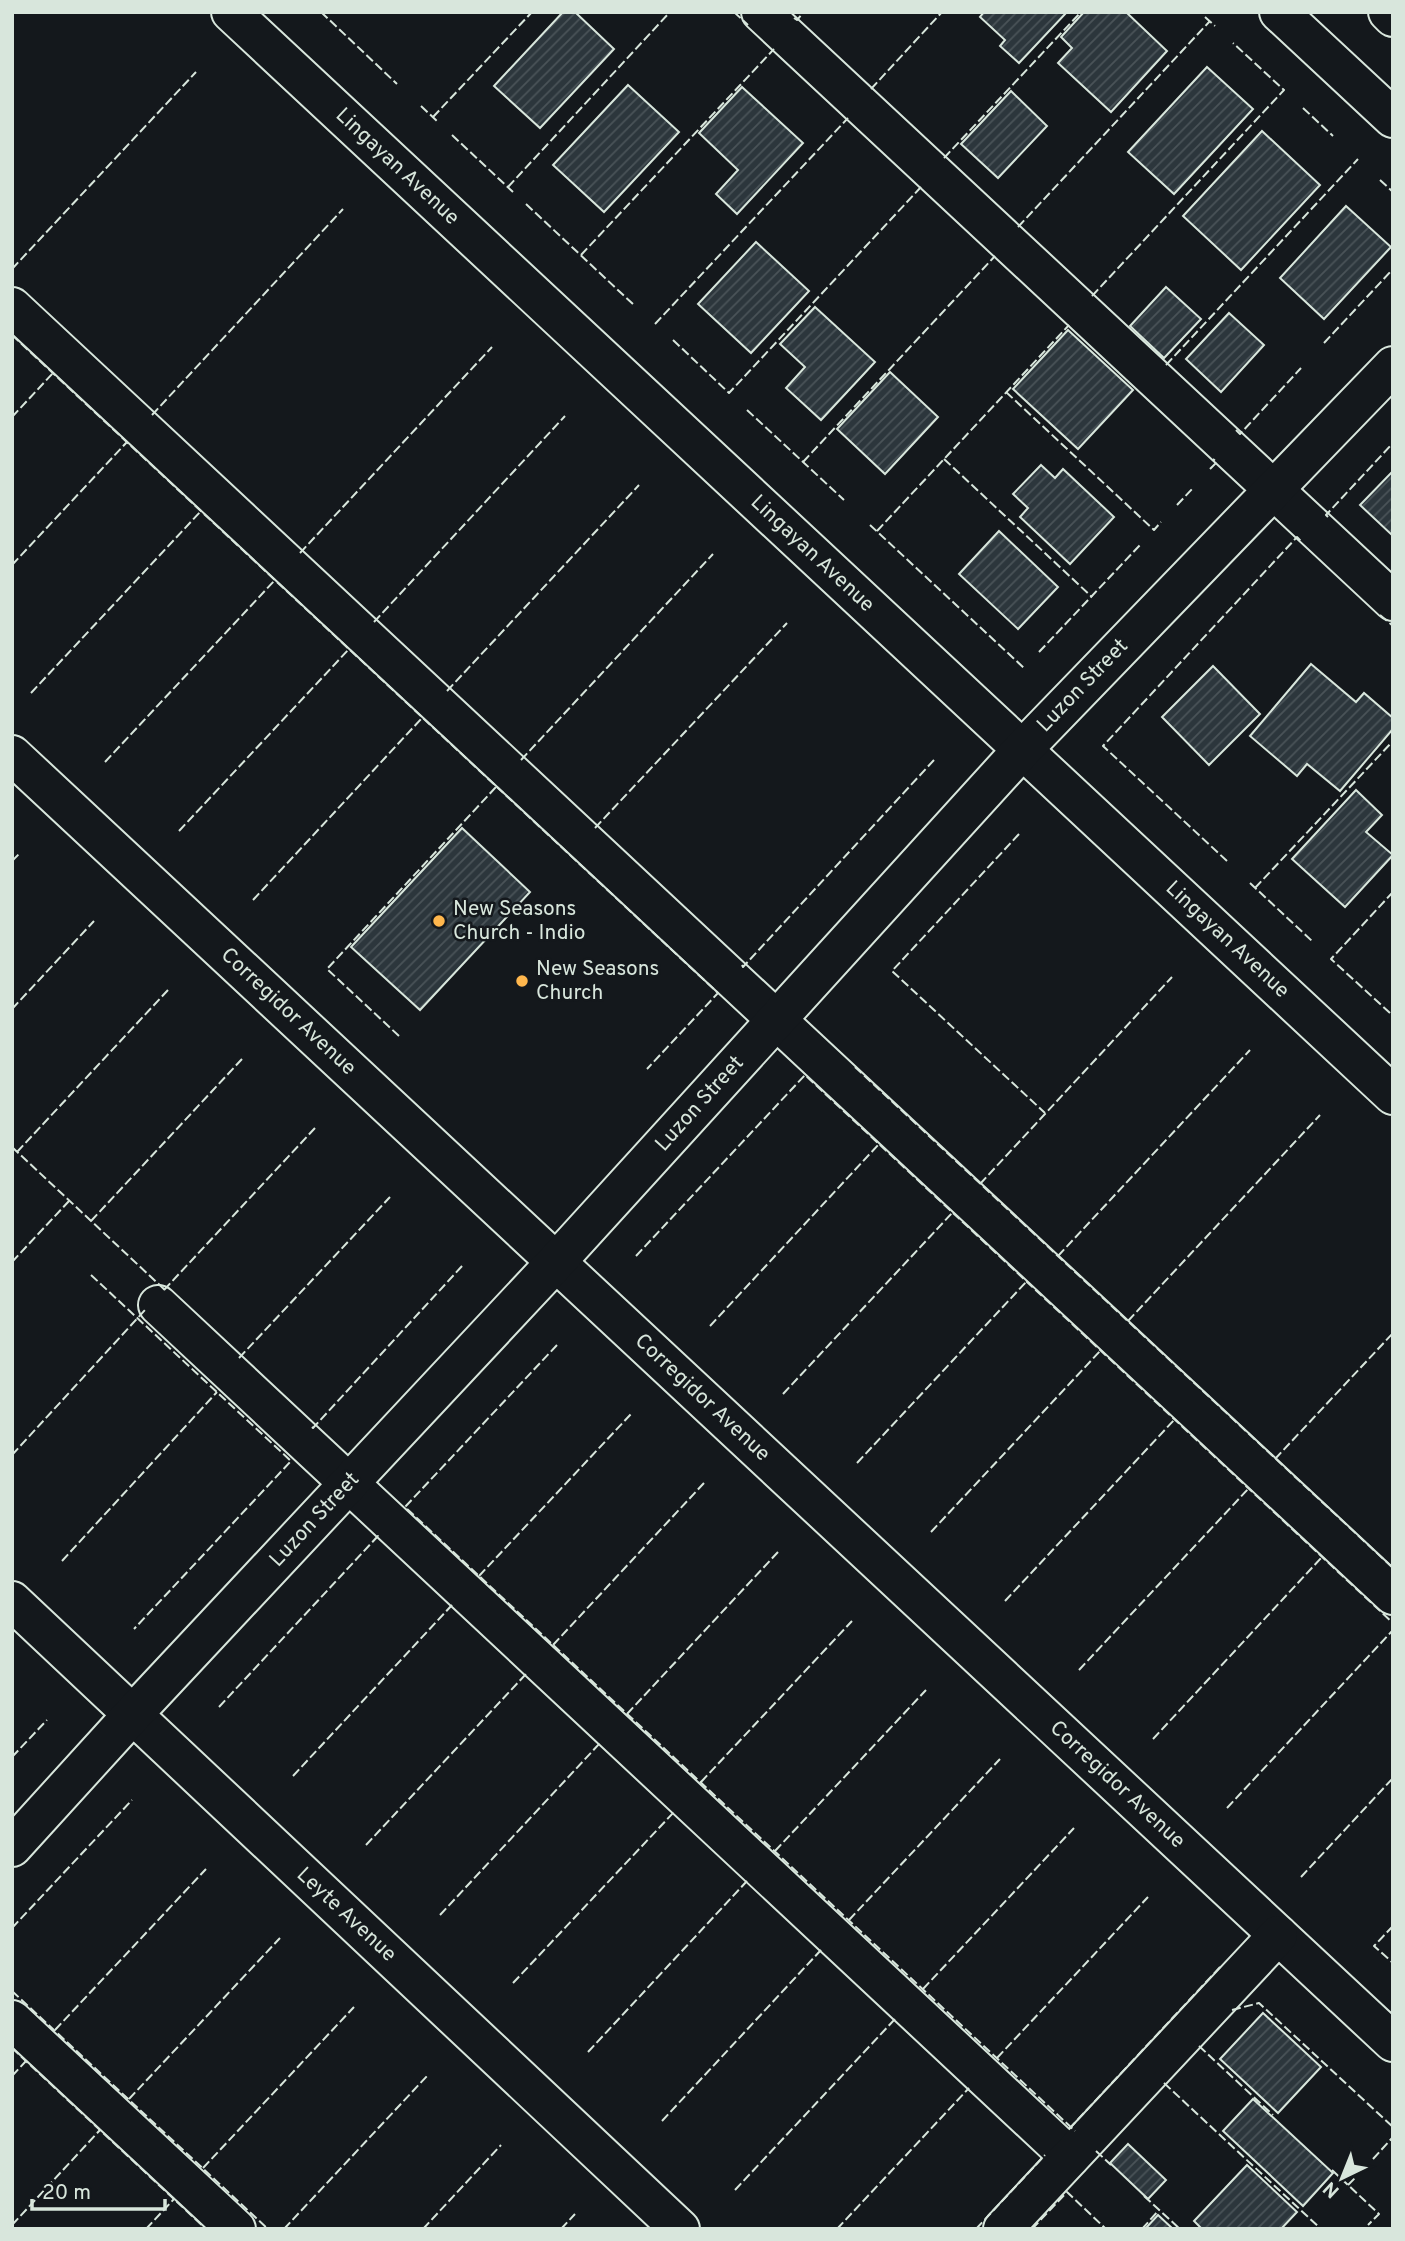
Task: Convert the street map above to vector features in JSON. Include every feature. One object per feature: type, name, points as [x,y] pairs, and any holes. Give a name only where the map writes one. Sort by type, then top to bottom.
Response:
[{"type":"street","name":"Lingayan Avenue","points":[[231,12],[1393,1095]]},
{"type":"street","points":[[761,12],[1393,601]]},
{"type":"street","points":[[1279,12],[1393,118]]},
{"type":"street","points":[[1388,12],[1393,17]]},
{"type":"street","points":[[12,307],[1393,1595]]},
{"type":"street","name":"Luzon Street","points":[[12,1847],[556,1262],[1022,750],[1393,366]]},
{"type":"street","name":"Corregidor Avenue","points":[[12,755],[1393,2042]]},
{"type":"street","points":[[158,1305],[1070,2157]]},
{"type":"street","name":"Leyte Avenue","points":[[12,1601],[680,2229]]},
{"type":"street","points":[[1003,2229],[1278,1935]]},
{"type":"street","points":[[12,2020],[236,2229]]},
{"type":"building","points":[[563,12],[575,12],[614,49],[540,128],[494,86]]},
{"type":"building","points":[[984,12],[1067,12],[1019,63],[1000,46],[1005,40],[980,17]]},
{"type":"building","points":[[1084,12],[1126,12],[1167,51],[1111,112],[1058,63],[1072,48],[1061,37]]},
{"type":"building","points":[[1207,67],[1253,109],[1174,194],[1128,152]]},
{"type":"building","points":[[628,85],[679,132],[604,212],[553,165]]},
{"type":"building","points":[[742,87],[803,143],[737,214],[716,194],[738,170],[699,133]]},
{"type":"building","points":[[1011,91],[1047,126],[998,178],[961,144]]},
{"type":"building","points":[[1262,131],[1320,185],[1241,270],[1183,216]]},
{"type":"building","points":[[1346,206],[1391,247],[1324,319],[1280,278]]},
{"type":"building","points":[[756,242],[809,291],[751,353],[698,304]]},
{"type":"building","points":[[1166,287],[1201,319],[1164,358],[1130,326]]},
{"type":"building","points":[[815,307],[875,362],[821,420],[786,388],[805,367],[780,344]]},
{"type":"building","points":[[1229,313],[1264,345],[1221,392],[1186,359]]},
{"type":"building","points":[[1068,330],[1133,390],[1078,449],[1013,389]]},
{"type":"building","points":[[890,372],[938,417],[885,474],[837,429]]},
{"type":"building","points":[[1041,465],[1055,478],[1063,469],[1114,517],[1070,564],[1020,517],[1028,508],[1013,494]]},
{"type":"building","points":[[1393,471],[1393,536],[1360,505]]},
{"type":"building","points":[[999,531],[1058,587],[1018,629],[959,574]]},
{"type":"building","points":[[1311,664],[1356,702],[1364,693],[1393,718],[1393,729],[1340,791],[1307,764],[1297,776],[1250,736]]},
{"type":"building","points":[[1213,666],[1260,714],[1209,765],[1162,717]]},
{"type":"building","points":[[1356,790],[1382,815],[1366,832],[1393,855],[1345,907],[1292,859]]},
{"type":"building","name":"New Seasons Church - Indio","points":[[462,828],[530,892],[420,1010],[351,947]]},
{"type":"building","points":[[1263,2013],[1321,2067],[1278,2113],[1220,2059]]},
{"type":"building","points":[[1253,2099],[1333,2173],[1303,2206],[1223,2131]]},
{"type":"building","points":[[1128,2144],[1166,2180],[1148,2199],[1110,2163]]},
{"type":"building","points":[[1247,2165],[1297,2212],[1281,2229],[1202,2229],[1194,2221]]},
{"type":"building","points":[[1158,2215],[1173,2229],[1145,2229]]},
{"type":"fence","points":[[321,12],[397,84]]},
{"type":"fence","points":[[433,117],[532,12]]},
{"type":"fence","points":[[508,187],[670,12]]},
{"type":"fence","points":[[734,12],[748,25]]},
{"type":"fence","points":[[794,18],[797,20],[804,12]]},
{"type":"fence","points":[[871,89],[942,12]]},
{"type":"fence","points":[[944,158],[1081,12]]},
{"type":"fence","points":[[1205,17],[1215,26]]},
{"type":"fence","points":[[1018,227],[1210,21]]},
{"type":"fence","points":[[1092,296],[1284,90],[1233,43]]},
{"type":"fence","points":[[581,255],[774,49]]},
{"type":"fence","points":[[12,269],[196,72]]},
{"type":"fence","points":[[421,106],[438,122]]},
{"type":"fence","points":[[1303,108],[1333,136]]},
{"type":"fence","points":[[655,324],[848,118]]},
{"type":"fence","points":[[452,135],[513,192]]},
{"type":"fence","points":[[1166,365],[1358,159]]},
{"type":"fence","points":[[1380,180],[1393,192]]},
{"type":"fence","points":[[673,340],[729,393],[921,187]]},
{"type":"fence","points":[[526,204],[635,306]]},
{"type":"fence","points":[[152,415],[343,209]]},
{"type":"fence","points":[[803,462],[995,256]]},
{"type":"fence","points":[[1324,343],[1393,269]]},
{"type":"fence","points":[[877,531],[1069,325]]},
{"type":"fence","points":[[12,335],[718,993],[647,1069]]},
{"type":"fence","points":[[300,553],[492,347]]},
{"type":"fence","points":[[1236,430],[1240,434],[1301,368]]},
{"type":"fence","points":[[12,417],[53,373]]},
{"type":"fence","points":[[1006,392],[1154,530],[1161,522]]},
{"type":"fence","points":[[747,410],[844,500]]},
{"type":"fence","points":[[374,622],[565,416]]},
{"type":"fence","points":[[12,565],[127,442]]},
{"type":"fence","points":[[1328,517],[1326,515],[1393,443]]},
{"type":"fence","points":[[944,459],[1092,597]]},
{"type":"fence","points":[[1210,469],[1217,462],[1213,459]]},
{"type":"fence","points":[[447,691],[639,485]]},
{"type":"fence","points":[[1177,505],[1193,488]]},
{"type":"fence","points":[[31,693],[201,511]]},
{"type":"fence","points":[[870,525],[1024,668]]},
{"type":"fence","points":[[1227,861],[1103,746],[1297,537],[1301,541]]},
{"type":"fence","points":[[1039,652],[1140,545]]},
{"type":"fence","points":[[521,760],[713,554]]},
{"type":"fence","points":[[105,762],[275,580]]},
{"type":"fence","points":[[1380,615],[1393,626]]},
{"type":"fence","points":[[595,828],[787,623]]},
{"type":"fence","points":[[179,831],[349,649]]},
{"type":"fence","points":[[253,900],[422,718]]},
{"type":"fence","points":[[1255,888],[1393,741]]},
{"type":"fence","points":[[742,965],[743,967],[934,760]]},
{"type":"fence","points":[[399,1036],[327,969],[496,787]]},
{"type":"fence","points":[[1019,834],[892,971],[1045,1113]]},
{"type":"fence","points":[[12,861],[20,853]]},
{"type":"fence","points":[[1250,883],[1312,941]]},
{"type":"fence","points":[[1390,1013],[1331,959],[1393,892]]},
{"type":"fence","points":[[12,1009],[94,921]]},
{"type":"fence","points":[[980,1184],[1172,977]]},
{"type":"fence","points":[[17,1152],[168,990]]},
{"type":"fence","points":[[1058,1256],[1250,1050]]},
{"type":"fence","points":[[91,1221],[242,1059]]},
{"type":"fence","points":[[855,1067],[1393,1568]]},
{"type":"fence","points":[[636,1256],[805,1075],[1393,1623]]},
{"type":"fence","points":[[1128,1321],[1320,1115]]},
{"type":"fence","points":[[164,1290],[315,1128]]},
{"type":"fence","points":[[710,1326],[879,1144]]},
{"type":"fence","points":[[12,1147],[166,1291]]},
{"type":"fence","points":[[239,1358],[390,1197]]},
{"type":"fence","points":[[12,1262],[69,1201]]},
{"type":"fence","points":[[783,1394],[953,1212]]},
{"type":"fence","points":[[312,1427],[463,1265]]},
{"type":"fence","points":[[91,1275],[291,1461],[134,1629]]},
{"type":"fence","points":[[857,1463],[1027,1281]]},
{"type":"fence","points":[[12,1455],[145,1310]]},
{"type":"fence","points":[[1275,1459],[1393,1333]]},
{"type":"fence","points":[[557,1345],[405,1507],[1075,2131]]},
{"type":"fence","points":[[931,1532],[1101,1350]]},
{"type":"fence","points":[[62,1561],[217,1392]]},
{"type":"fence","points":[[479,1576],[631,1414]]},
{"type":"fence","points":[[1005,1601],[1175,1419]]},
{"type":"fence","points":[[553,1645],[704,1483]]},
{"type":"fence","points":[[1079,1670],[1249,1488]]},
{"type":"fence","points":[[219,1707],[378,1536],[381,1538]]},
{"type":"fence","points":[[627,1714],[778,1552]]},
{"type":"fence","points":[[1153,1739],[1322,1557]]},
{"type":"fence","points":[[293,1776],[452,1605]]},
{"type":"fence","points":[[701,1782],[852,1621]]},
{"type":"fence","points":[[1227,1808],[1393,1630]]},
{"type":"fence","points":[[366,1845],[526,1674]]},
{"type":"fence","points":[[775,1851],[926,1690]]},
{"type":"fence","points":[[12,1757],[47,1720]]},
{"type":"fence","points":[[440,1915],[600,1743]]},
{"type":"fence","points":[[849,1920],[1000,1759]]},
{"type":"fence","points":[[1301,1877],[1393,1778]]},
{"type":"fence","points":[[12,1928],[132,1800]]},
{"type":"fence","points":[[513,1983],[674,1812]]},
{"type":"fence","points":[[923,1989],[1074,1828]]},
{"type":"fence","points":[[55,2030],[206,1869]]},
{"type":"fence","points":[[588,2052],[747,1881]]},
{"type":"fence","points":[[997,2058],[1148,1897]]},
{"type":"fence","points":[[1393,1926],[1374,1946],[1393,1963]]},
{"type":"fence","points":[[129,2099],[280,1938]]},
{"type":"fence","points":[[662,2121],[821,1950]]},
{"type":"fence","points":[[1069,2129],[1221,1966]]},
{"type":"fence","points":[[12,1991],[268,2229]]},
{"type":"fence","points":[[1232,2010],[1259,2003],[1393,2127]]},
{"type":"fence","points":[[203,2168],[354,2007]]},
{"type":"fence","points":[[735,2190],[895,2019]]},
{"type":"fence","points":[[1199,2046],[1273,2115]]},
{"type":"fence","points":[[12,2048],[206,2229]]},
{"type":"fence","points":[[12,2076],[26,2061]]},
{"type":"fence","points":[[284,2229],[427,2076]]},
{"type":"fence","points":[[1164,2083],[1321,2229]]},
{"type":"fence","points":[[837,2229],[969,2088]]},
{"type":"fence","points":[[12,2225],[100,2130]]},
{"type":"fence","points":[[1373,2159],[1393,2137]]},
{"type":"fence","points":[[423,2229],[501,2145]]},
{"type":"fence","points":[[1096,2151],[1111,2165]]},
{"type":"fence","points":[[976,2229],[1045,2155]]},
{"type":"fence","points":[[1332,2170],[1379,2214],[1368,2225]]},
{"type":"fence","points":[[1348,2185],[1356,2177]]},
{"type":"fence","points":[[1032,2229],[1067,2192],[1106,2229]]},
{"type":"fence","points":[[1144,2196],[1180,2229]]},
{"type":"fence","points":[[146,2229],[174,2199]]},
{"type":"fence","points":[[1142,2229],[1159,2210]]},
{"type":"fence","points":[[561,2229],[575,2214]]},
{"type":"place","name":"New Seasons Church - Indio","points":[[439,921]]},
{"type":"place","name":"New Seasons Church","points":[[522,981]]}]
